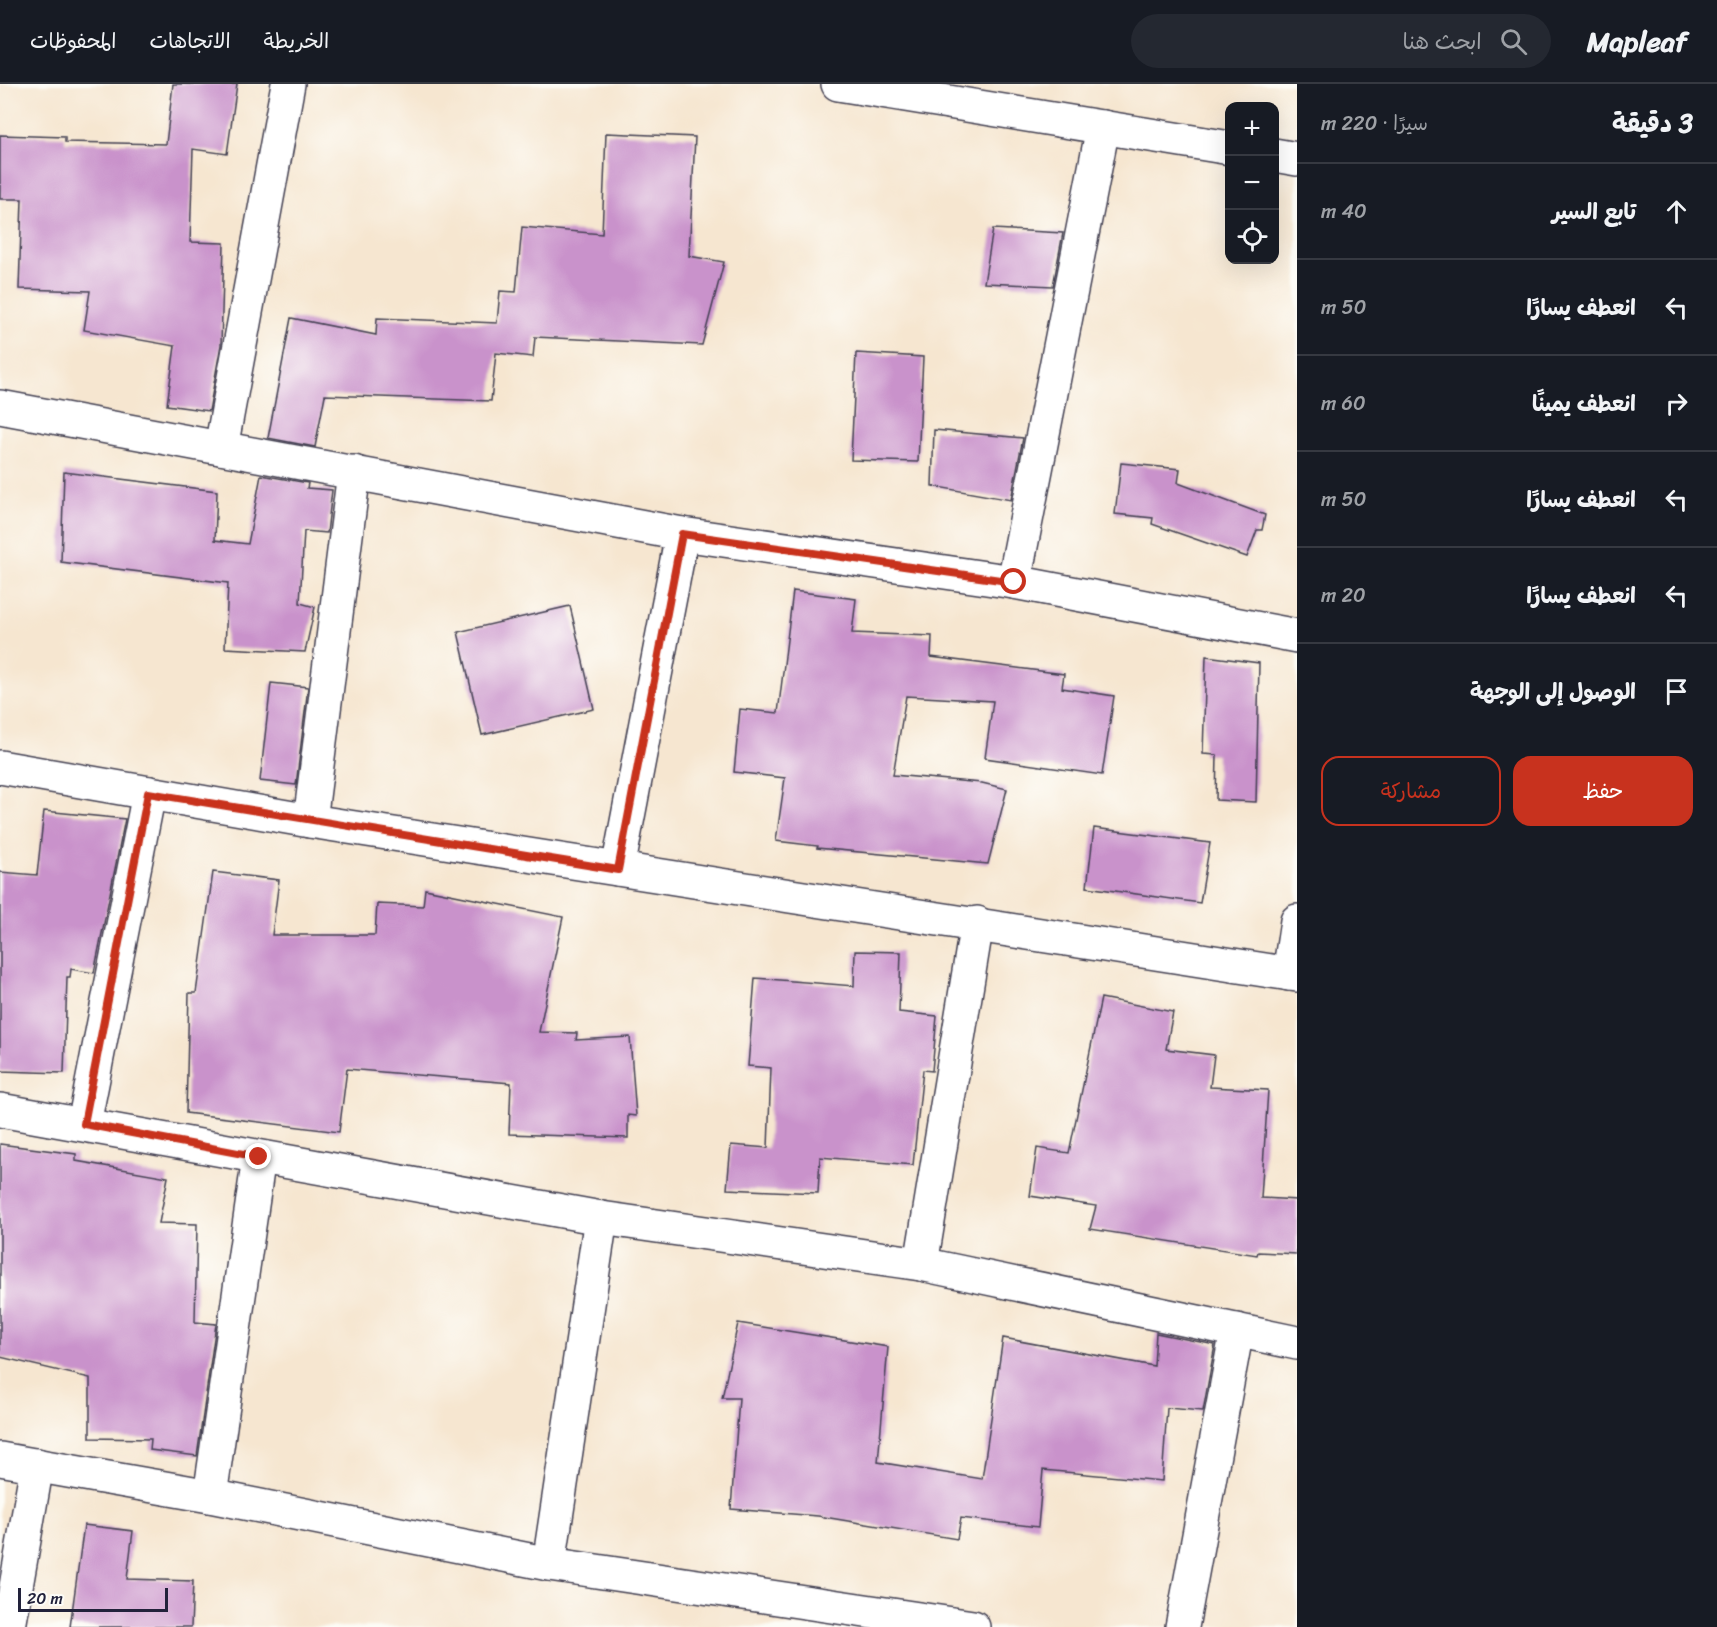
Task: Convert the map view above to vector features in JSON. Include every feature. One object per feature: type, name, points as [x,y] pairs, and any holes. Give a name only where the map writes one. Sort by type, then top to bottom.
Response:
[{"type":"street","points":[[222,447],[288,84]]},
{"type":"street","points":[[838,84],[1225,147]]},
{"type":"street","points":[[1014,582],[1103,127]]},
{"type":"street","points":[[1279,157],[1297,159]]},
{"type":"street","points":[[0,407],[354,471],[682,534],[1014,582],[1297,636]]},
{"type":"street","points":[[310,821],[354,471]]},
{"type":"street","points":[[618,870],[682,534]]},
{"type":"street","points":[[0,767],[310,821],[1293,974],[1297,921]]},
{"type":"street","points":[[84,1124],[148,793]]},
{"type":"street","points":[[921,1264],[977,923]]},
{"type":"street","points":[[0,1110],[601,1218],[921,1264],[1297,1343]]},
{"type":"street","points":[[210,1496],[259,1157]]},
{"type":"street","points":[[549,1564],[601,1218]]},
{"type":"street","points":[[1182,1627],[1237,1330]]},
{"type":"street","points":[[0,1459],[210,1496],[549,1564],[852,1618],[973,1627]]},
{"type":"street","points":[[9,1627],[37,1465]]},
{"type":"building","points":[[173,84],[237,84],[227,154],[193,149],[190,242],[224,243],[221,345],[209,411],[167,405],[175,346],[84,330],[90,291],[19,289],[22,199],[0,199],[0,135],[65,137],[65,142],[166,144]]},
{"type":"building","points":[[606,133],[695,137],[689,256],[724,262],[702,345],[535,337],[533,357],[496,353],[491,401],[325,395],[315,447],[268,438],[291,318],[376,335],[377,318],[497,323],[500,291],[516,292],[522,227],[602,234]]},
{"type":"building","points":[[993,229],[1063,233],[1053,286],[984,283]]},
{"type":"building","points":[[856,353],[923,357],[918,462],[851,460]]},
{"type":"building","points":[[934,430],[1023,438],[1011,500],[932,486]]},
{"type":"building","points":[[1121,463],[1180,469],[1178,483],[1265,515],[1262,530],[1257,530],[1247,557],[1152,524],[1153,518],[1115,514]]},
{"type":"building","points":[[64,472],[217,491],[215,540],[248,544],[261,475],[308,483],[307,488],[332,490],[327,533],[304,531],[300,603],[315,607],[305,652],[225,648],[228,583],[61,562]]},
{"type":"building","points":[[793,591],[856,599],[852,633],[932,636],[931,657],[1064,674],[1062,688],[1114,696],[1102,775],[985,758],[993,701],[906,696],[893,775],[982,783],[1007,789],[988,864],[817,848],[818,846],[776,841],[785,778],[734,772],[740,709],[778,713]]},
{"type":"building","points":[[570,606],[594,709],[482,735],[458,632]]},
{"type":"building","points":[[1206,656],[1259,663],[1256,802],[1216,800],[1217,755],[1203,754]]},
{"type":"building","points":[[271,683],[308,687],[296,785],[260,781]]},
{"type":"building","points":[[44,811],[125,819],[94,973],[71,969],[70,977],[67,977],[64,1073],[0,1071],[0,872],[37,875]]},
{"type":"building","points":[[1094,828],[1210,843],[1200,903],[1087,887]]},
{"type":"building","points":[[213,872],[279,880],[272,935],[375,935],[377,904],[423,906],[425,889],[563,917],[539,1032],[577,1033],[576,1040],[630,1037],[636,1116],[628,1115],[628,1138],[509,1134],[511,1083],[347,1069],[339,1132],[186,1113],[189,993],[196,993]]},
{"type":"building","points":[[855,951],[901,952],[899,1012],[937,1016],[932,1071],[923,1070],[913,1165],[820,1157],[818,1193],[727,1189],[731,1145],[768,1148],[771,1068],[748,1066],[755,978],[854,986]]},
{"type":"building","points":[[1101,998],[1173,1012],[1166,1049],[1214,1055],[1210,1087],[1268,1090],[1261,1198],[1297,1200],[1297,1254],[1258,1252],[1257,1255],[1090,1229],[1096,1206],[1030,1196],[1037,1148],[1069,1153]]},
{"type":"building","points":[[0,1144],[76,1154],[76,1161],[168,1177],[159,1223],[197,1224],[195,1322],[216,1324],[197,1456],[150,1450],[151,1439],[90,1438],[90,1378],[0,1357]]},
{"type":"building","points":[[738,1323],[888,1347],[878,1462],[982,1479],[1003,1338],[1154,1366],[1156,1333],[1215,1345],[1203,1411],[1167,1408],[1162,1481],[1043,1470],[1038,1527],[961,1518],[957,1539],[818,1516],[731,1509],[739,1398],[722,1398]]},
{"type":"building","points":[[84,1525],[133,1531],[127,1579],[193,1581],[191,1627],[70,1627]]},
{"type":"route","points":[[259,1157],[84,1124],[148,793],[618,870],[682,534],[1014,582]]}]
